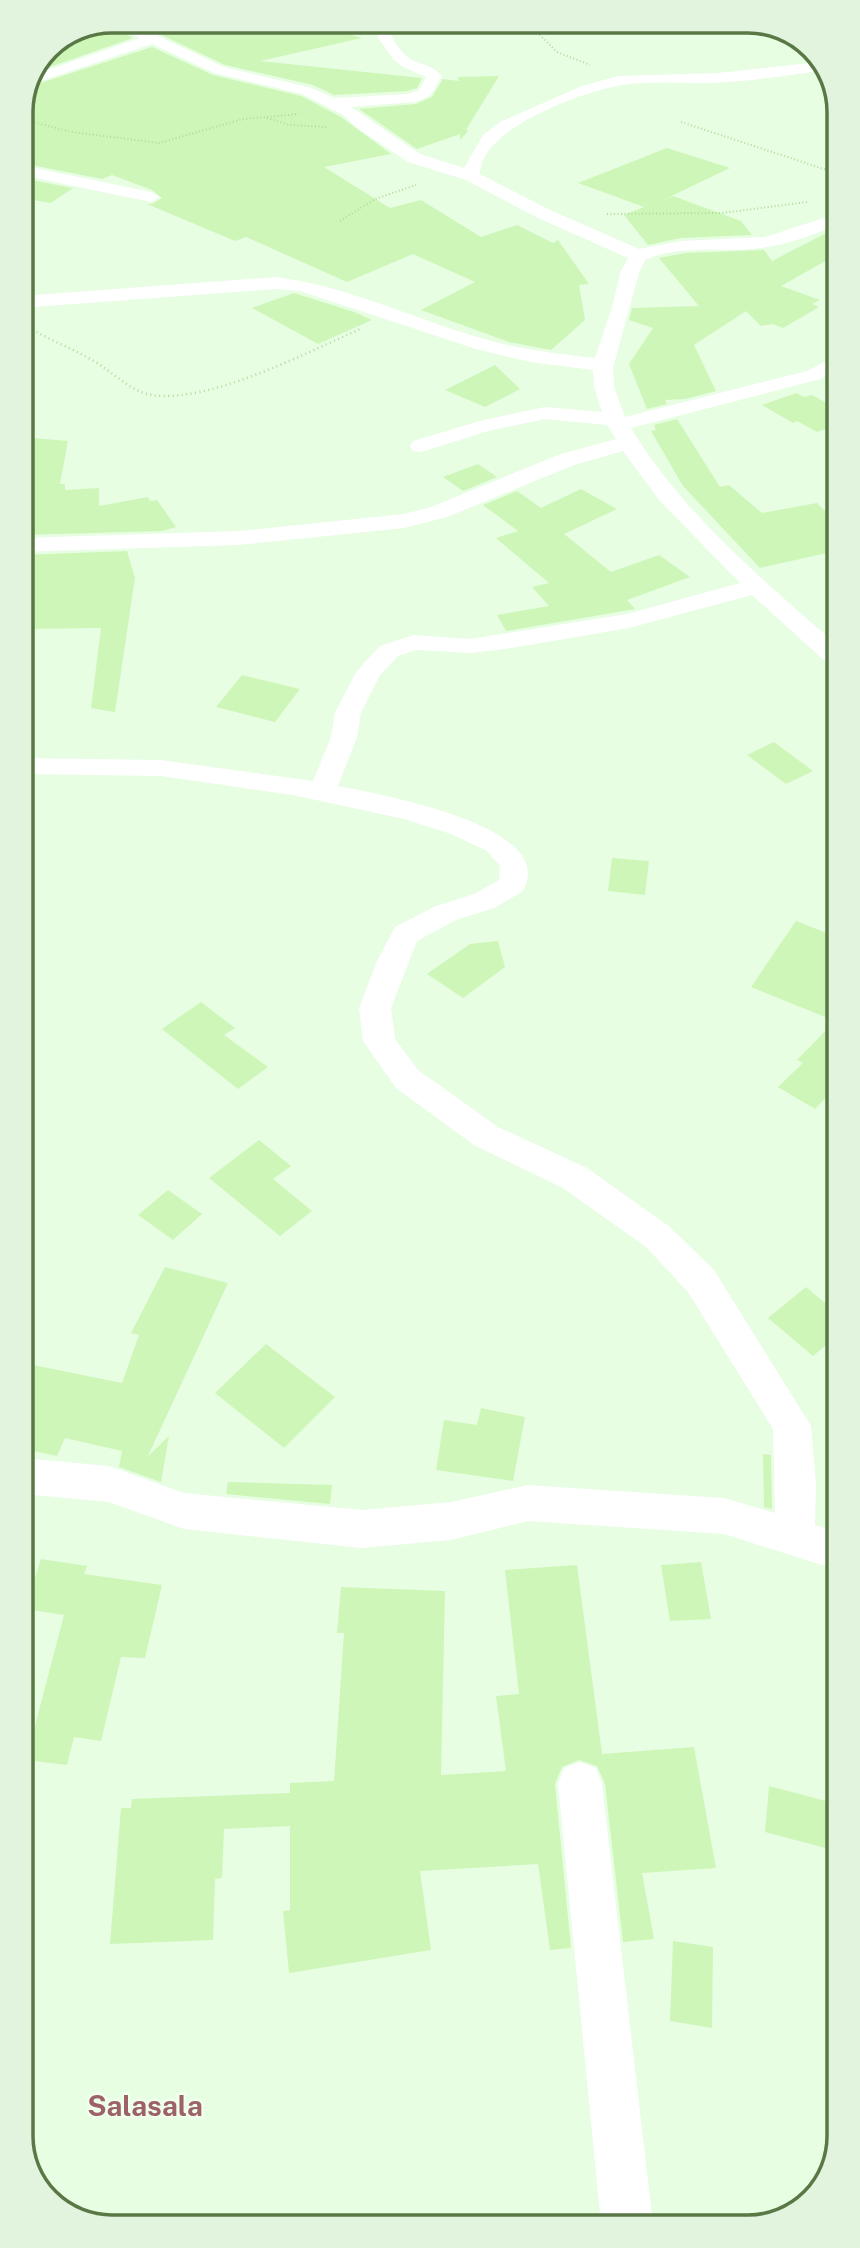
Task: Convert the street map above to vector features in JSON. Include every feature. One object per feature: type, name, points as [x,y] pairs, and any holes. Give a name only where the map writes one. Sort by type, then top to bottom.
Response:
[{"type":"street","points":[[140,33],[219,70],[307,91],[334,103],[414,158],[472,176],[542,213],[639,256],[681,248],[766,242],[827,223]]},
{"type":"street","points":[[334,103],[410,99],[425,93],[434,76],[431,71],[406,63],[382,33]]},
{"type":"street","points":[[41,77],[152,39]]},
{"type":"street","points":[[472,176],[472,166],[489,138],[506,125],[558,100],[618,81],[717,78],[812,67]]},
{"type":"street","points":[[33,172],[151,197]]},
{"type":"street","points":[[639,256],[631,265],[627,295],[603,365],[603,385],[619,429],[642,466],[695,524],[827,650]]},
{"type":"street","points":[[33,301],[276,283],[302,286],[483,345],[530,356],[603,365]]},
{"type":"street","points":[[33,545],[239,538],[404,521],[439,512],[566,460],[619,429],[814,375],[827,367]]},
{"type":"street","points":[[814,375],[827,381]]},
{"type":"street","points":[[421,446],[486,425],[545,413],[619,429]]},
{"type":"street","points":[[322,792],[344,737],[348,713],[369,672],[389,651],[414,642],[470,646],[629,621],[757,586]]},
{"type":"street","points":[[33,766],[162,768],[322,792],[414,811],[468,830],[505,851],[515,864],[512,886],[484,901],[446,913],[406,934],[392,961],[375,1008],[379,1041],[407,1079],[486,1136],[575,1178],[658,1237],[701,1281],[792,1426],[796,1484],[795,1538]]},
{"type":"street","points":[[33,1477],[109,1484],[184,1511],[362,1529],[451,1521],[528,1503],[724,1516],[827,1548]]},
{"type":"street","points":[[580,1784],[626,2215]]},
{"type":"path","points":[[538,33],[568,58],[603,69],[618,81]]},
{"type":"path","points":[[33,122],[72,132],[159,143],[262,116],[349,112]]},
{"type":"path","points":[[262,116],[302,127],[363,125]]},
{"type":"path","points":[[681,122],[827,170]]},
{"type":"path","points":[[340,221],[375,199],[453,172]]},
{"type":"path","points":[[542,213],[722,213],[813,201]]},
{"type":"path","points":[[33,329],[60,347],[99,363],[140,391],[165,396],[222,384],[390,316]]},
{"type":"building","points":[[123,33],[133,38],[48,68],[60,53],[87,37]]},
{"type":"building","points":[[157,33],[345,33],[362,38],[260,61],[422,78],[417,88],[407,91],[334,95],[313,85],[225,65]]},
{"type":"building","points":[[152,47],[213,75],[301,96],[341,117],[391,154],[324,167],[390,208],[421,200],[481,237],[517,225],[553,243],[558,240],[589,284],[579,285],[585,320],[551,350],[509,342],[421,310],[475,282],[413,254],[347,282],[246,237],[235,241],[147,204],[162,198],[152,190],[112,175],[102,179],[33,165],[33,107],[39,83]]},
{"type":"building","points":[[499,76],[466,130],[468,131],[460,140],[460,134],[417,149],[359,109],[416,104],[432,97],[443,79],[459,81],[458,77]]},
{"type":"building","points":[[667,148],[730,168],[661,201],[673,196],[741,221],[752,235],[681,238],[648,245],[624,215],[644,207],[578,183]]},
{"type":"building","points":[[33,180],[73,188],[51,203],[33,200]]},
{"type":"building","points":[[827,233],[827,260],[781,286],[820,300],[812,304],[819,307],[783,328],[773,324],[761,326],[746,311],[694,345],[716,391],[685,399],[665,400],[667,404],[647,409],[629,364],[653,328],[629,320],[632,308],[699,306],[659,258],[685,253],[764,250],[772,261]]},
{"type":"building","points":[[294,293],[372,320],[318,344],[252,308]]},
{"type":"building","points":[[495,365],[520,389],[485,407],[445,390]]},
{"type":"building","points":[[796,393],[804,397],[812,395],[827,403],[827,428],[817,432],[797,421],[793,423],[762,405]]},
{"type":"building","points":[[677,419],[720,487],[729,485],[762,513],[817,503],[827,513],[827,553],[760,568],[683,486],[651,431],[656,430],[654,425]]},
{"type":"building","points":[[33,438],[68,441],[60,484],[65,484],[65,490],[99,488],[99,506],[148,497],[150,501],[157,500],[176,527],[162,531],[33,535]]},
{"type":"building","points":[[478,464],[497,477],[463,491],[443,477]]},
{"type":"building","points":[[581,489],[617,509],[564,534],[611,572],[659,555],[690,577],[627,600],[635,609],[506,631],[497,615],[549,606],[532,587],[549,583],[496,538],[518,531],[483,505],[517,491],[541,508]]},
{"type":"building","points":[[127,551],[135,578],[115,712],[91,708],[101,628],[33,629],[33,555]]},
{"type":"building","points":[[242,675],[300,689],[275,722],[216,707]]},
{"type":"building","points":[[774,742],[813,771],[786,784],[747,755]]},
{"type":"building","points":[[612,858],[649,861],[645,895],[608,891]]},
{"type":"building","points":[[796,921],[827,933],[827,1018],[751,987]]},
{"type":"building","points":[[498,941],[505,967],[463,998],[427,974],[470,944]]},
{"type":"building","points":[[201,1002],[235,1028],[224,1035],[268,1067],[238,1089],[162,1029]]},
{"type":"building","points":[[827,1029],[827,1096],[815,1109],[778,1087],[803,1063],[797,1060]]},
{"type":"building","points":[[259,1140],[291,1166],[273,1179],[312,1211],[280,1236],[209,1178]]},
{"type":"building","points":[[168,1190],[202,1214],[173,1240],[138,1215]]},
{"type":"building","points":[[165,1267],[228,1283],[148,1456],[169,1436],[161,1482],[119,1467],[122,1451],[65,1438],[57,1456],[33,1451],[33,1365],[122,1383],[139,1335],[131,1333]]},
{"type":"building","points":[[806,1287],[827,1305],[827,1344],[813,1356],[768,1318]]},
{"type":"building","points":[[266,1344],[335,1397],[284,1448],[215,1393]]},
{"type":"building","points":[[481,1408],[525,1417],[513,1481],[436,1470],[444,1420],[477,1425]]},
{"type":"building","points":[[763,1454],[771,1455],[772,1509],[764,1507]]},
{"type":"building","points":[[228,1482],[332,1485],[330,1504],[226,1494]]},
{"type":"building","points":[[41,1559],[87,1566],[84,1574],[162,1585],[145,1658],[121,1657],[101,1741],[74,1737],[67,1765],[33,1761],[33,1733],[64,1615],[33,1610],[33,1584]]},
{"type":"building","points":[[701,1562],[711,1619],[670,1621],[661,1565]]},
{"type":"building","points":[[577,1565],[602,1754],[694,1747],[716,1868],[642,1873],[654,1939],[623,1942],[605,1784],[597,1766],[579,1760],[562,1767],[555,1784],[571,1948],[550,1950],[538,1864],[420,1871],[431,1950],[289,1973],[283,1911],[290,1910],[290,1826],[224,1829],[222,1878],[215,1879],[213,1940],[110,1944],[121,1808],[131,1808],[132,1799],[290,1793],[290,1783],[334,1781],[344,1633],[337,1633],[341,1587],[445,1591],[441,1775],[506,1771],[496,1696],[519,1694],[505,1570]]},
{"type":"building","points":[[769,1786],[827,1801],[827,1848],[765,1832]]},
{"type":"building","points":[[673,1941],[713,1947],[712,2028],[670,2021]]},
{"type":"district","name":"Salasala","points":[[145,2105]]}]
